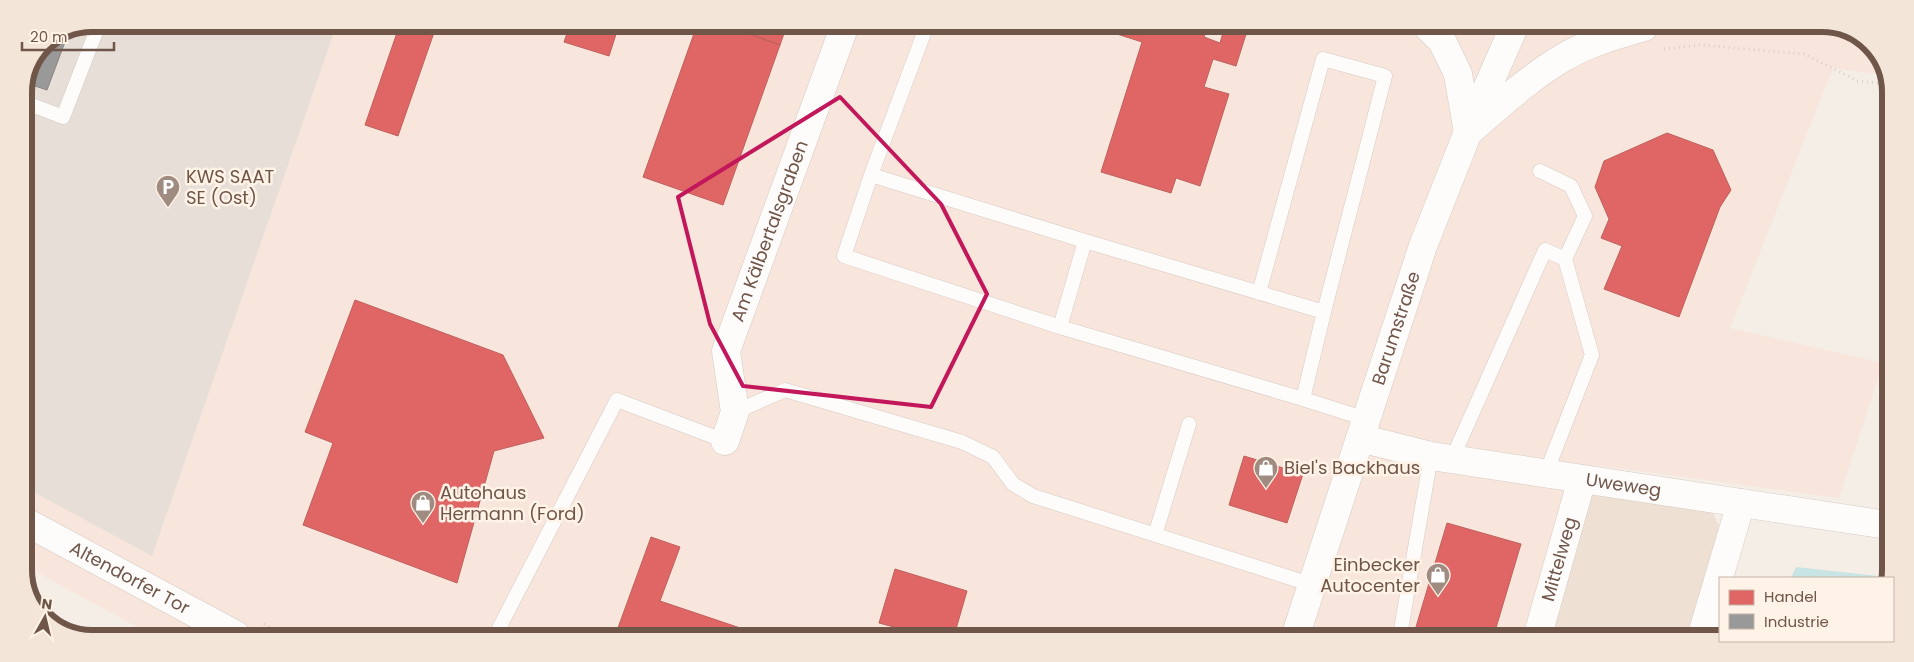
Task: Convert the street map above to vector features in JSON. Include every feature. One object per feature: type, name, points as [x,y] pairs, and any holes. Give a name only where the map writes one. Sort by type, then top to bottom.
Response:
[{"type":"street","name":"Am Kälbertalsgraben","points":[[725,441],[735,412],[726,351],[842,32]]},
{"type":"street","points":[[1433,32],[1442,41],[1458,74],[1468,132]]},
{"type":"street","name":"Barumstraße","points":[[1297,630],[1423,246],[1468,132],[1512,32]]},
{"type":"street","points":[[1468,132],[1530,80],[1563,58],[1603,39],[1627,32]]},
{"type":"street","name":"Uweweg","points":[[1363,429],[1441,458],[1882,524]]},
{"type":"street","name":"Mittelweg","points":[[1539,630],[1582,479]]},
{"type":"street","points":[[1719,577],[1741,503]]},
{"type":"street","name":"Altendorfer Tor","points":[[33,526],[227,630]]},
{"type":"street","points":[[1703,630],[1719,577]]},
{"type":"lane","points":[[32,105],[63,117],[96,32]]},
{"type":"lane","points":[[925,32],[844,256],[1060,327],[1303,398],[1363,429]]},
{"type":"lane","points":[[1260,293],[1323,59],[1385,76],[1303,398]]},
{"type":"lane","points":[[1540,171],[1571,186],[1585,216],[1565,259],[1592,355],[1546,473]]},
{"type":"lane","points":[[872,175],[1324,312]]},
{"type":"lane","points":[[1060,327],[1085,241]]},
{"type":"lane","points":[[1401,630],[1441,458],[1545,250],[1565,259]]},
{"type":"lane","points":[[735,412],[785,390],[962,442],[993,457],[1013,484],[1034,496],[1312,585]]},
{"type":"lane","points":[[498,630],[616,400],[725,441]]},
{"type":"lane","points":[[1155,535],[1189,424]]},
{"type":"path","points":[[1663,49],[1700,45],[1804,54],[1858,81],[1880,83]]},
{"type":"highlighted area","points":[[840,97],[941,204],[987,294],[931,407],[743,386],[710,324],[678,197]]},
{"type":"shaded area","points":[[92,32],[334,32],[152,556],[33,492],[32,92],[37,69],[50,50],[59,43],[69,37]]},
{"type":"shaded area","points":[[334,32],[1822,32],[1841,36],[1855,43],[1874,62],[1878,73],[1833,68],[1730,328],[1882,363],[1839,498],[1594,465],[1544,630],[143,630],[33,570],[33,492],[152,556]]},
{"type":"shaded area","points":[[1587,488],[1709,504],[1720,529],[1692,630],[1544,630]]},
{"type":"water","points":[[1796,567],[1881,576],[1881,577],[1791,577]]},
{"type":"building: Handel","points":[[397,32],[434,32],[398,136],[365,125]]},
{"type":"building: Handel","points":[[568,32],[617,32],[609,56],[564,42]]},
{"type":"building: Handel","points":[[695,32],[744,32],[780,45],[723,205],[643,177]]},
{"type":"building: Handel","points":[[744,32],[785,32],[780,45]]},
{"type":"building: Handel","points":[[1111,32],[1206,32],[1204,37],[1220,43],[1223,32],[1247,32],[1236,66],[1213,59],[1204,87],[1229,94],[1200,186],[1176,178],[1171,193],[1101,172],[1142,42]]},
{"type":"building: Handel","points":[[1667,133],[1713,150],[1731,190],[1720,207],[1679,317],[1604,289],[1622,246],[1601,238],[1609,219],[1595,187],[1604,161]]},
{"type":"building: Handel","points":[[355,300],[503,355],[544,438],[494,451],[457,583],[303,525],[333,443],[305,432]]},
{"type":"building: Handel","name":"Biel's Backhaus","points":[[1244,456],[1303,474],[1287,523],[1229,505]]},
{"type":"building: Handel","points":[[1447,523],[1521,544],[1495,630],[1415,630]]},
{"type":"building: Handel","points":[[651,537],[680,547],[660,601],[746,630],[617,630]]},
{"type":"building: Handel","points":[[895,569],[967,591],[956,630],[905,630],[879,623]]},
{"type":"building: Industrie","points":[[66,39],[47,90],[33,85],[37,69],[50,50]]},
{"type":"place","name":"KWS SAAT SE (Ost)","points":[[168,208]]},
{"type":"place","name":"Biel's Backhaus","points":[[1266,489]]},
{"type":"place","name":"Autohaus Hermann (Ford)","points":[[423,524]]},
{"type":"place","name":"Einbecker Autocenter","points":[[1438,596]]}]
